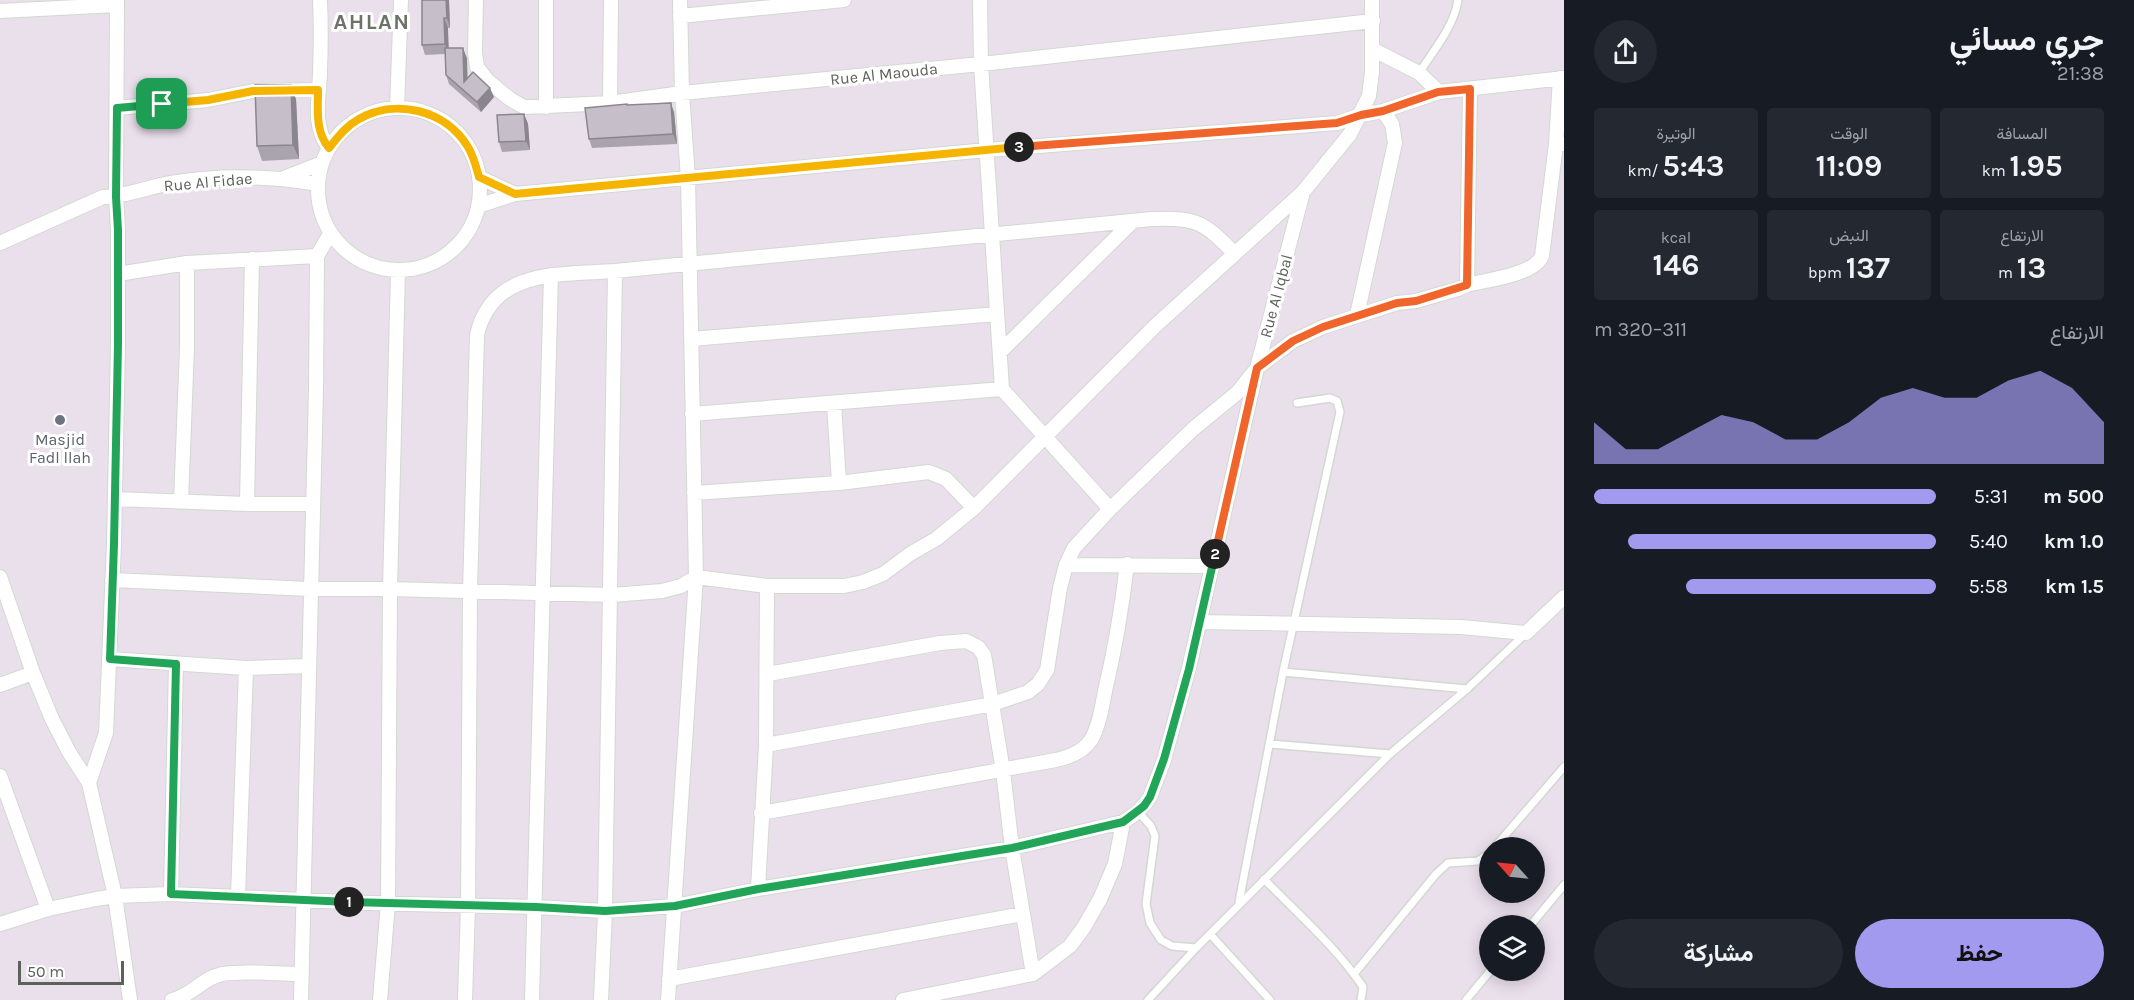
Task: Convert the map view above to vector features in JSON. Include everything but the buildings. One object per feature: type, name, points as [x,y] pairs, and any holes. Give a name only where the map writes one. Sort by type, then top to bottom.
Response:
[{"type":"street","points":[[320,0],[320,74],[317,110],[323,140],[329,148]]},
{"type":"street","points":[[397,108],[401,0]]},
{"type":"street","name":"Rue Al Maouda","points":[[476,0],[475,53],[480,73],[510,99],[524,107],[610,103],[682,93],[981,64],[1373,21]]},
{"type":"street","points":[[546,0],[546,107]]},
{"type":"street","points":[[610,103],[611,0]]},
{"type":"street","points":[[668,1000],[696,577],[688,178],[682,93],[680,0]]},
{"type":"street","points":[[680,16],[843,0]]},
{"type":"street","points":[[980,0],[981,64],[1002,389],[1110,509]]},
{"type":"street","name":"Rue Al Iqbal","points":[[1138,812],[1150,797],[1156,783],[1174,728],[1201,622],[1257,368],[1303,192],[1337,152],[1361,115],[1369,96],[1372,0]]},
{"type":"street","points":[[0,11],[117,3],[118,274],[110,659],[106,733],[90,783]]},
{"type":"street","points":[[1372,49],[1419,73],[1438,92]]},
{"type":"street","points":[[478,206],[515,194],[987,150],[1337,123],[1383,111],[1438,92],[1562,78],[1560,144],[1540,262],[1527,270],[1357,315],[1323,327],[1293,341],[1257,368],[1237,393],[1193,429],[1110,509],[1074,548],[1066,565],[1047,670],[1038,684],[1028,692],[993,704],[766,745]]},
{"type":"street","points":[[1467,285],[1470,89]]},
{"type":"street","points":[[117,108],[208,100],[253,91],[318,90]]},
{"type":"street","points":[[397,108],[430,114],[451,128],[468,146],[479,177],[478,206],[471,226],[458,245],[441,259],[420,268],[399,271],[378,268],[359,261],[343,249],[330,234],[320,210],[318,184],[322,163],[329,148],[342,131],[358,119],[377,111],[397,108]]},
{"type":"street","points":[[1357,315],[1395,143],[1392,124],[1383,111]]},
{"type":"street","name":"Rue Al Fidae","points":[[284,178],[322,163]]},
{"type":"street","points":[[479,177],[515,194]]},
{"type":"street","name":"Rue Al Fidae","points":[[0,243],[103,197],[116,197],[171,183],[237,178],[284,178],[318,184]]},
{"type":"street","points":[[112,580],[310,589],[612,595],[662,591],[681,586],[696,577],[767,586],[844,586],[863,582],[883,574],[936,538],[974,508],[1105,375],[1234,253],[1303,192]]},
{"type":"street","points":[[465,1000],[468,906],[470,592],[477,343],[480,326],[489,306],[504,290],[522,281],[551,276],[1172,218],[1190,220],[1207,227],[1234,253]]},
{"type":"street","points":[[1000,352],[1132,222]]},
{"type":"street","points":[[301,1000],[317,256],[330,234]]},
{"type":"street","points":[[118,274],[187,263],[317,256]]},
{"type":"street","points":[[247,504],[252,259]]},
{"type":"street","points":[[181,502],[187,347],[187,263]]},
{"type":"street","points":[[380,1000],[388,903],[390,589],[399,271]]},
{"type":"street","points":[[601,1000],[612,595],[615,271]]},
{"type":"street","points":[[532,1000],[551,276]]},
{"type":"street","points":[[691,339],[997,314]]},
{"type":"street","points":[[692,414],[1002,389]]},
{"type":"street","points":[[834,403],[838,483]]},
{"type":"street","points":[[694,493],[838,483],[929,472],[946,479],[974,508]]},
{"type":"street","points":[[115,499],[312,504]]},
{"type":"street","points":[[762,813],[1003,771],[1070,756],[1080,751],[1092,738],[1100,716],[1117,638],[1127,564]]},
{"type":"street","points":[[1066,565],[1213,566]]},
{"type":"street","points":[[0,577],[33,673],[52,719],[69,752],[90,783],[116,896],[130,1000]]},
{"type":"street","points":[[758,889],[766,745],[767,586]]},
{"type":"street","points":[[1201,622],[1461,627],[1526,633],[1564,597]]},
{"type":"street","points":[[768,674],[940,643],[966,641],[978,647],[984,655],[993,704],[1012,848],[1033,974]]},
{"type":"street","points":[[110,659],[246,668],[308,666]]},
{"type":"street","points":[[171,894],[176,664]]},
{"type":"street","points":[[238,897],[246,668]]},
{"type":"street","points":[[0,685],[33,673]]},
{"type":"street","points":[[0,776],[48,909]]},
{"type":"street","points":[[0,924],[48,909],[116,896],[171,894],[605,911],[675,906],[758,889],[1012,848],[1123,822],[1138,812]]},
{"type":"street","points":[[903,1000],[1033,974],[1070,946],[1100,899],[1115,864],[1123,822]]},
{"type":"street","points":[[669,979],[1023,914]]},
{"type":"street","points":[[181,999],[202,983],[221,975],[302,974]]},
{"type":"lane","points":[[1419,73],[1457,11],[1458,0]]},
{"type":"lane","points":[[1239,903],[1283,672],[1340,412],[1336,401],[1330,398],[1297,403]]},
{"type":"lane","points":[[1148,1000],[1239,903],[1310,836],[1390,754],[1467,688],[1526,633]]},
{"type":"lane","points":[[1283,672],[1467,688]]},
{"type":"lane","points":[[1270,744],[1390,754]]},
{"type":"lane","points":[[1504,837],[1564,767]]},
{"type":"lane","points":[[1138,812],[1151,826],[1155,836],[1146,904],[1150,923],[1161,940],[1172,946],[1196,948]]},
{"type":"lane","points":[[1354,974],[1436,874],[1448,863],[1479,860]]},
{"type":"lane","points":[[1264,879],[1332,948],[1354,974],[1363,987],[1361,1000]]},
{"type":"lane","points":[[1539,915],[1564,885]]},
{"type":"lane","points":[[1210,934],[1270,1000]]},
{"type":"lane","points":[[1466,1000],[1482,981]]},
{"type":"lane","points":[[1155,992],[1163,1000]]},
{"type":"place","name":"Masjid Fadl llah","points":[[60,420]]},
{"type":"district","name":"AHLAN","points":[[372,22]]},
{"type":"route","points":[[1470,89],[1468,281],[1467,285],[1458,289],[1416,301],[1397,303],[1323,327],[1293,341],[1257,368],[1201,622],[1174,728],[1150,797],[1138,812],[1123,822],[1012,848],[758,889],[675,906],[605,911],[171,894],[176,664],[110,659],[118,344],[117,108],[162,104],[208,100],[253,91],[318,90],[317,110],[320,128],[323,140],[329,148],[342,131],[358,119],[377,111],[397,108],[430,114],[444,122],[468,146],[479,177],[515,194],[987,150],[1337,123],[1383,111],[1438,92],[1470,89]]}]
